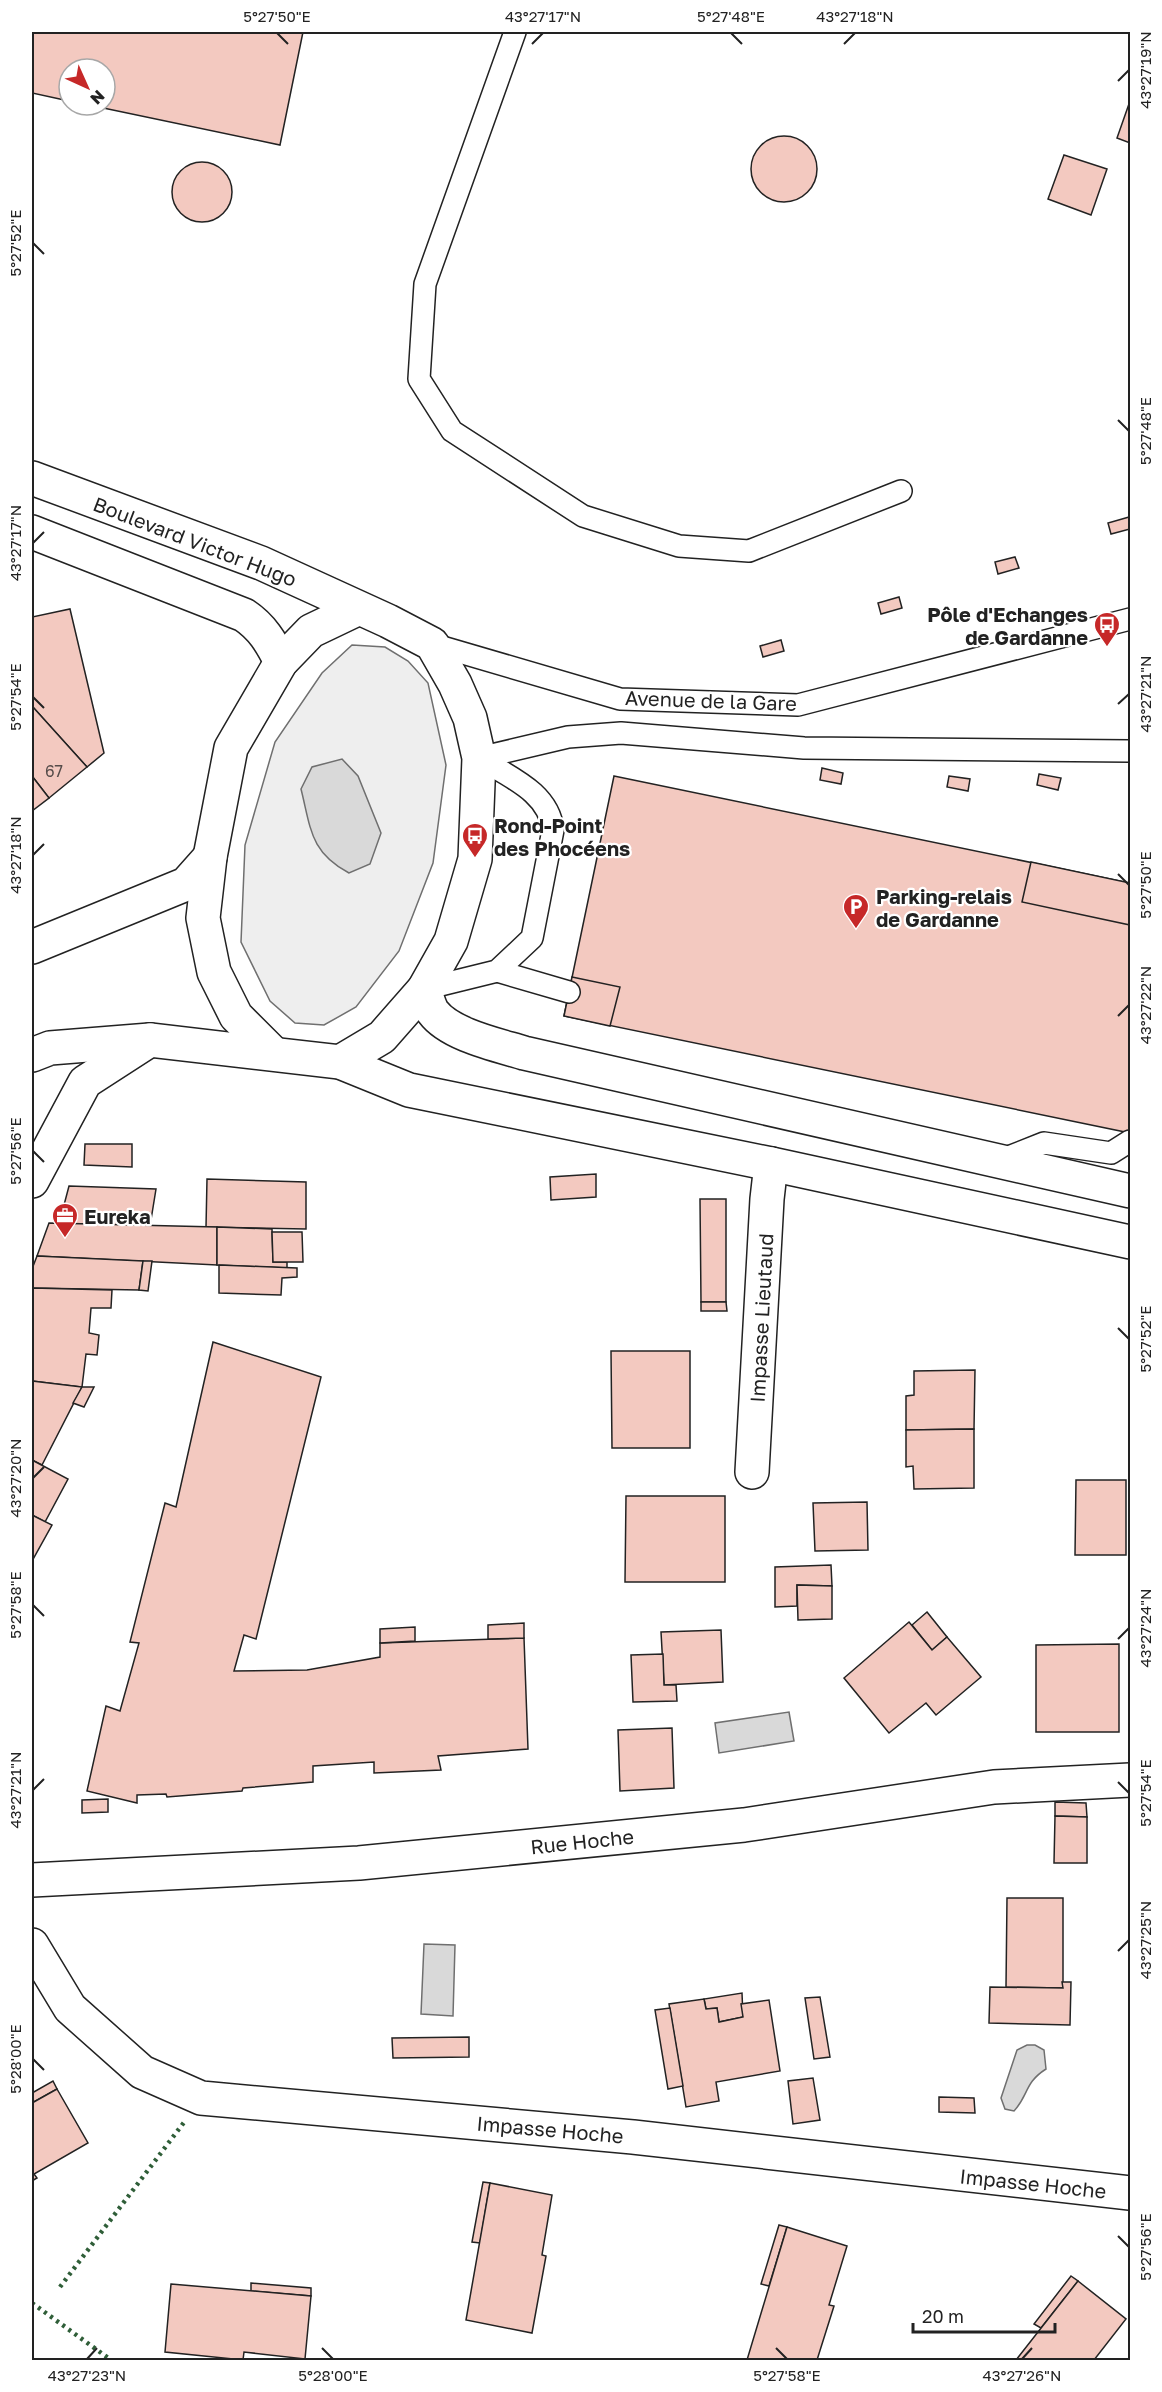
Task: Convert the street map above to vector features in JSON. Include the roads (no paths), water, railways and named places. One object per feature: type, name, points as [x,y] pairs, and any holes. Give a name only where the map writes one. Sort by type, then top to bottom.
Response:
[{"type":"main road","name":"Boulevard Victor Hugo","points":[[32,478],[261,563],[357,609]]},
{"type":"main road","points":[[32,532],[244,615],[257,624],[272,642],[281,662]]},
{"type":"main road","points":[[273,1053],[236,1016],[214,972],[203,918],[210,857],[231,748],[281,662],[311,631],[357,609],[388,621],[432,645],[455,684],[470,718],[479,758],[475,859],[451,941],[424,989],[382,1037],[340,1062]]},
{"type":"main road","points":[[32,947],[186,884],[210,857]]},
{"type":"main road","points":[[424,989],[432,1011],[446,1025],[486,1042],[524,1053],[1131,1191]]},
{"type":"main road","points":[[32,1181],[85,1082],[150,1040]]},
{"type":"main road","points":[[32,1055],[50,1048],[150,1040],[340,1062],[409,1090],[771,1164],[1131,1242]]},
{"type":"main road","name":"Impasse Lieutaud","points":[[752,1472],[767,1199],[771,1164]]},
{"type":"main road","name":"Rue Hoche","points":[[32,1880],[371,1862],[744,1826],[994,1787],[1131,1780]]},
{"type":"main road","name":"Impasse Hoche","points":[[32,1945],[70,2008],[142,2072],[201,2098],[645,2138],[1131,2193]]},
{"type":"lane","points":[[514,32],[425,284],[419,379],[452,431],[583,516],[679,546],[749,551],[901,491]]},
{"type":"lane","name":"Avenue de la Gare","points":[[432,645],[620,699],[798,705],[1131,619]]},
{"type":"lane","name":"Avenue de la Gare","points":[[479,758],[568,737],[621,733],[804,748],[1131,751]]},
{"type":"lane","points":[[424,989],[497,971],[532,938],[554,830],[551,813],[531,790],[479,758]]},
{"type":"lane","points":[[497,971],[569,992]]},
{"type":"lane","points":[[1001,1160],[1044,1143],[1111,1153],[1131,1142]]},
{"type":"place","name":"Pôle d'Echanges de Gardanne","points":[[1107,648]]},
{"type":"place","name":"Rond-Point des Phocéens","points":[[475,859]]},
{"type":"place","name":"Parking-relais de Gardanne","points":[[856,930]]},
{"type":"place","name":"Eureka","points":[[65,1239]]}]
